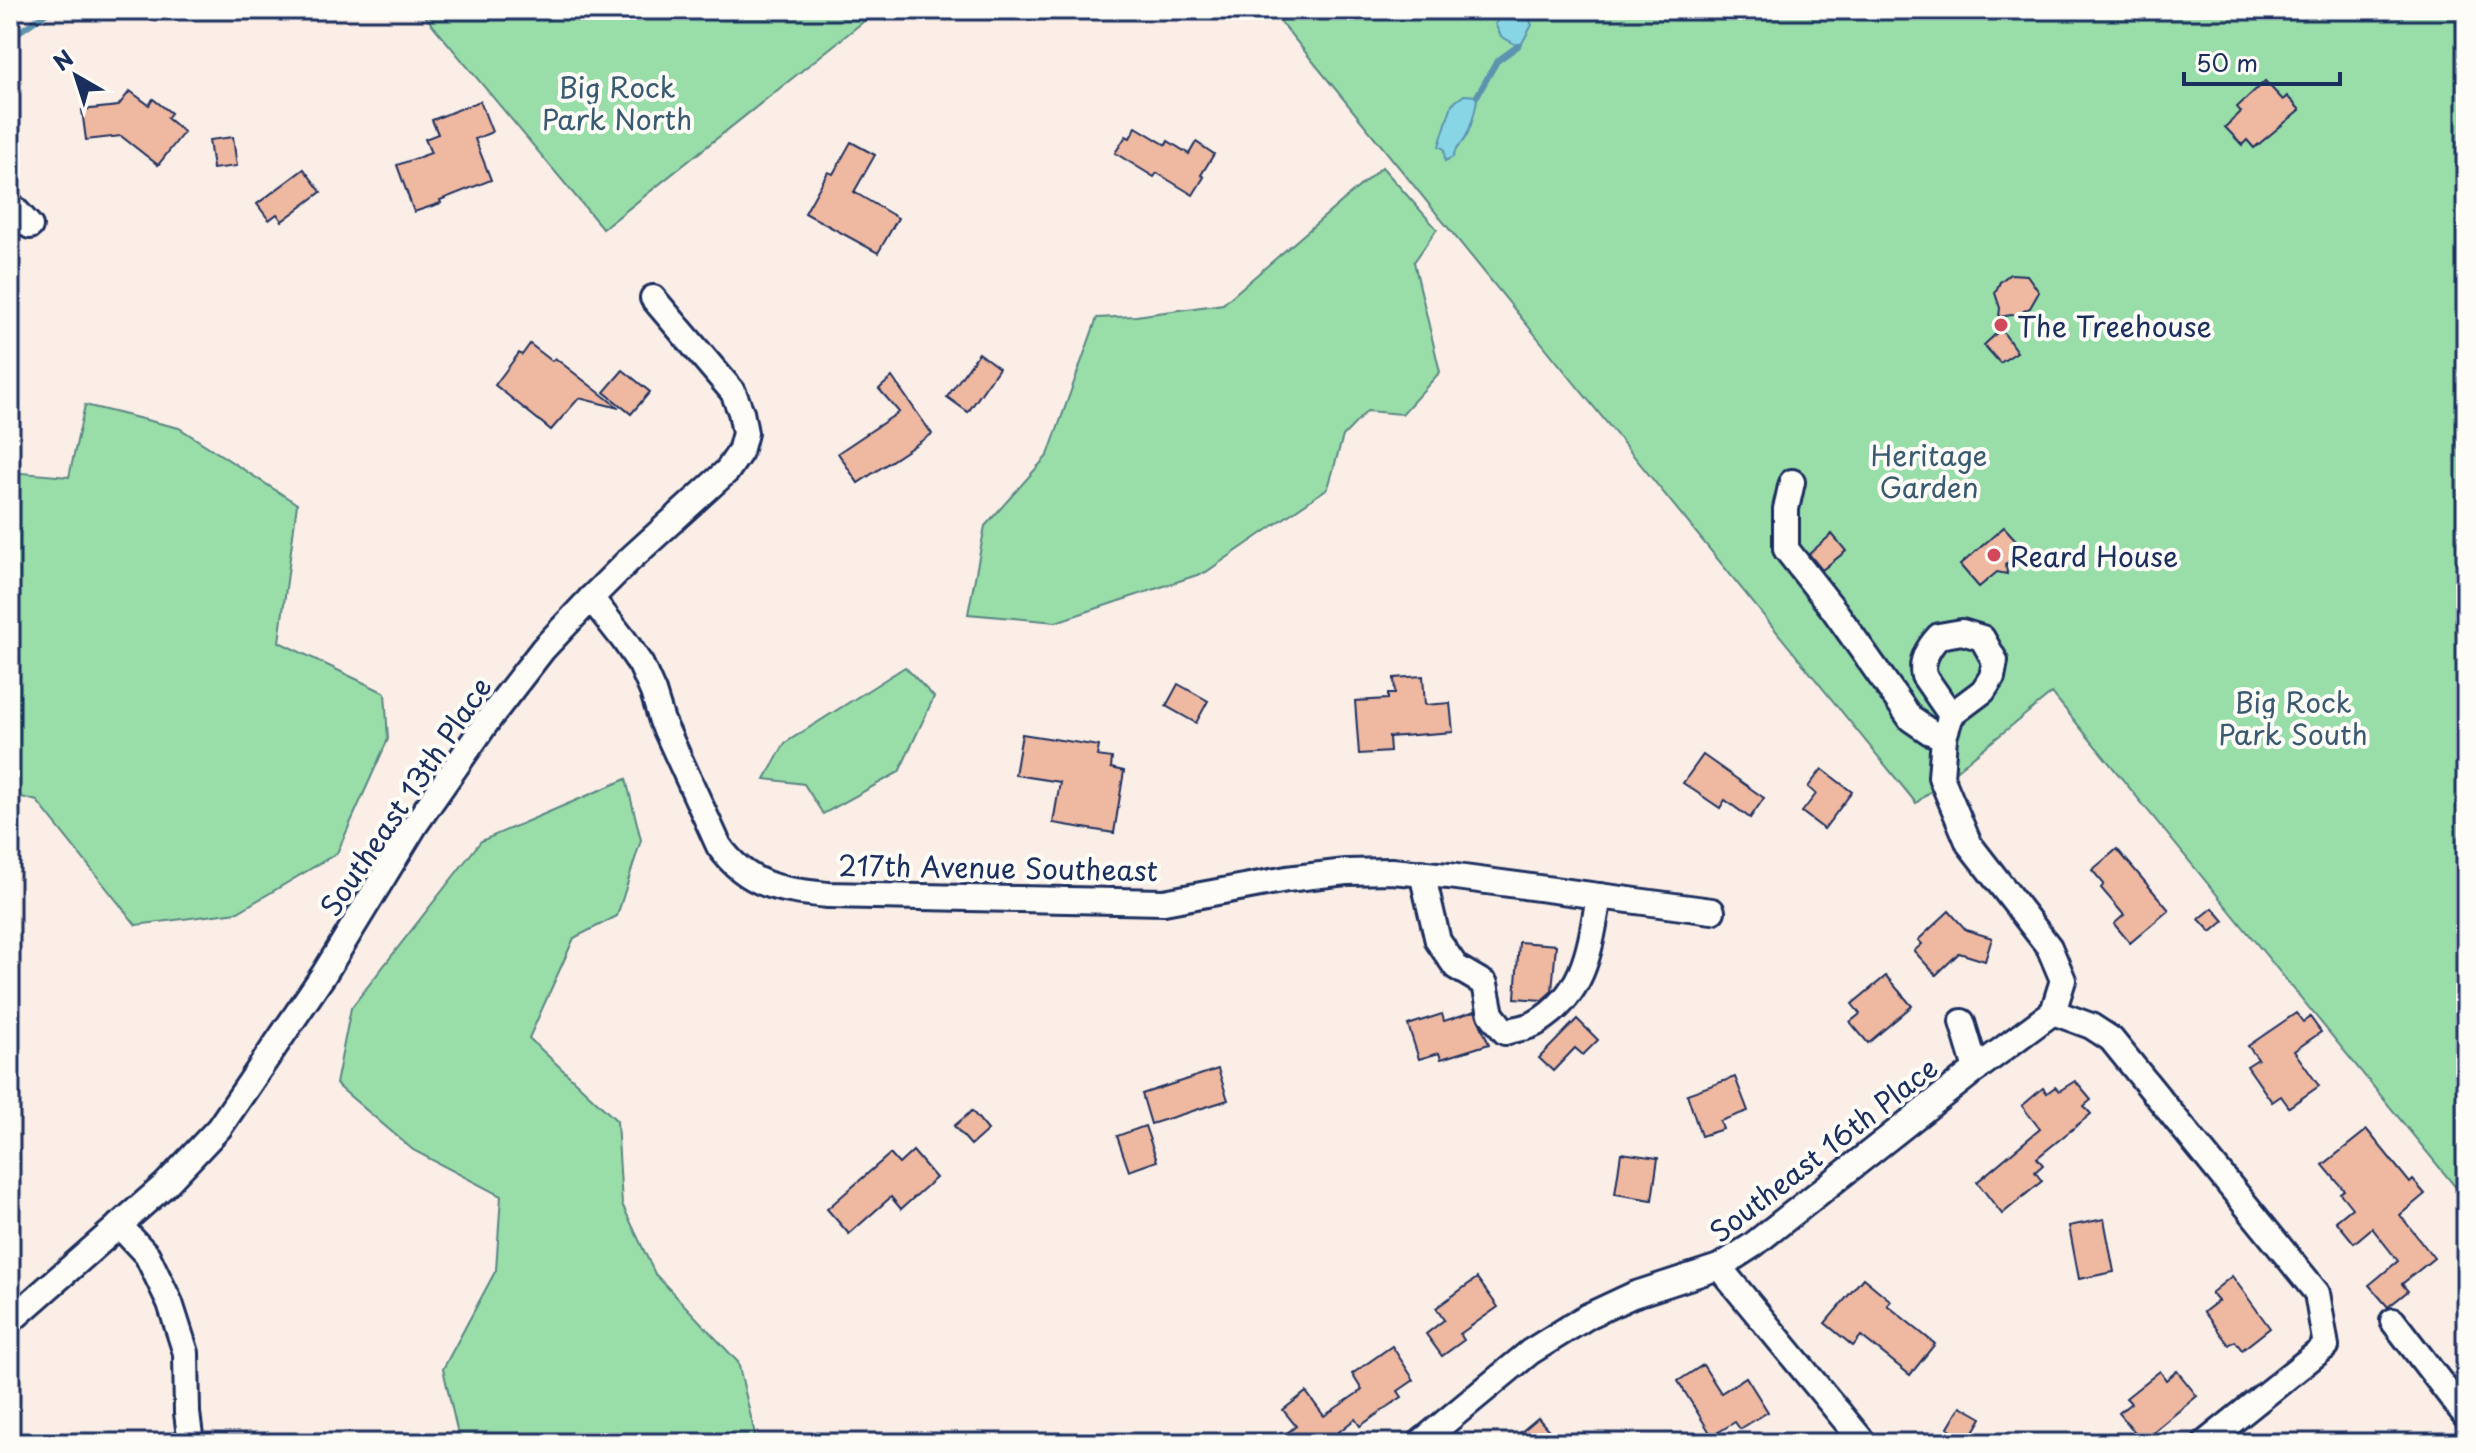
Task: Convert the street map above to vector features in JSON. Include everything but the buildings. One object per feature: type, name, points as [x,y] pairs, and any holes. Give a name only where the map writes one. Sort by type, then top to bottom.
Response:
[{"type":"street","points":[[10,204],[30,226]]},
{"type":"street","name":"Southeast 13th Place","points":[[10,1321],[176,1174],[219,1128],[324,974],[415,825],[491,716],[543,649],[591,598],[727,471],[740,452],[745,433],[733,392],[653,298]]},
{"type":"street","points":[[1792,482],[1786,509],[1786,549],[1911,719],[1930,732],[1948,726],[1941,777],[1969,844],[2049,947],[2063,980],[2053,1012],[2091,1026],[2111,1039],[2317,1293],[2326,1346],[2205,1443]]},
{"type":"street","name":"217th Avenue Southeast","points":[[591,598],[641,665],[662,721],[719,846],[731,863],[760,882],[784,890],[828,895],[1164,902],[1287,879],[1346,872],[1391,871],[1712,911]]},
{"type":"street","points":[[1422,873],[1438,941],[1456,967],[1485,984],[1491,1014],[1505,1032],[1535,1024],[1569,995],[1588,957],[1599,896]]},
{"type":"street","name":"Southeast 16th Place","points":[[1425,1441],[1530,1352],[1588,1316],[1633,1295],[1719,1267],[1753,1245],[2053,1012]]},
{"type":"street","points":[[1962,1022],[1976,1069]]},
{"type":"street","points":[[119,1225],[147,1255],[170,1303],[186,1353],[191,1443]]},
{"type":"street","points":[[1719,1267],[1864,1443]]},
{"type":"street","points":[[2393,1321],[2466,1416]]},
{"type":"green space","name":"Big Rock Park North","points":[[420,10],[878,10],[603,229]]},
{"type":"green space","points":[[1271,10],[2466,10],[2466,1200],[2052,693],[1916,803]]},
{"type":"green space","points":[[1382,167],[1437,229],[1414,262],[1440,372],[1402,414],[1367,411],[1343,436],[1328,488],[1206,572],[1056,622],[968,614],[985,526],[1048,455],[1097,318],[1223,304]]},
{"type":"green space","points":[[85,405],[179,428],[297,504],[279,642],[385,693],[388,739],[337,853],[238,912],[136,925],[37,801],[10,794],[10,472],[69,477]]},
{"type":"green space","points":[[905,667],[934,697],[899,772],[823,814],[804,784],[765,779],[785,743]]},
{"type":"green space","points":[[626,779],[641,840],[617,916],[574,938],[529,1038],[617,1121],[622,1204],[655,1274],[738,1362],[757,1443],[460,1443],[443,1369],[496,1270],[501,1196],[413,1150],[336,1084],[351,1008],[481,841]]},
{"type":"water","points":[[1510,13],[1529,18],[1532,25],[1518,46],[1501,36],[1495,24],[1501,16]]},
{"type":"water","points":[[1464,95],[1477,96],[1473,119],[1453,157],[1445,161],[1444,149],[1439,146],[1452,104]]},
{"type":"waterway","points":[[10,38],[55,10]]},
{"type":"waterway","points":[[1529,18],[1532,10]]},
{"type":"waterway","points":[[1477,96],[1497,61],[1518,46]]},
{"type":"place","name":"The Treehouse","points":[[2001,325]]},
{"type":"place","name":"Reard House","points":[[1994,555]]},
{"type":"park label","name":"Heritage Garden","points":[[1929,470]]},
{"type":"park label","name":"Big Rock Park South","points":[[2293,717]]}]
